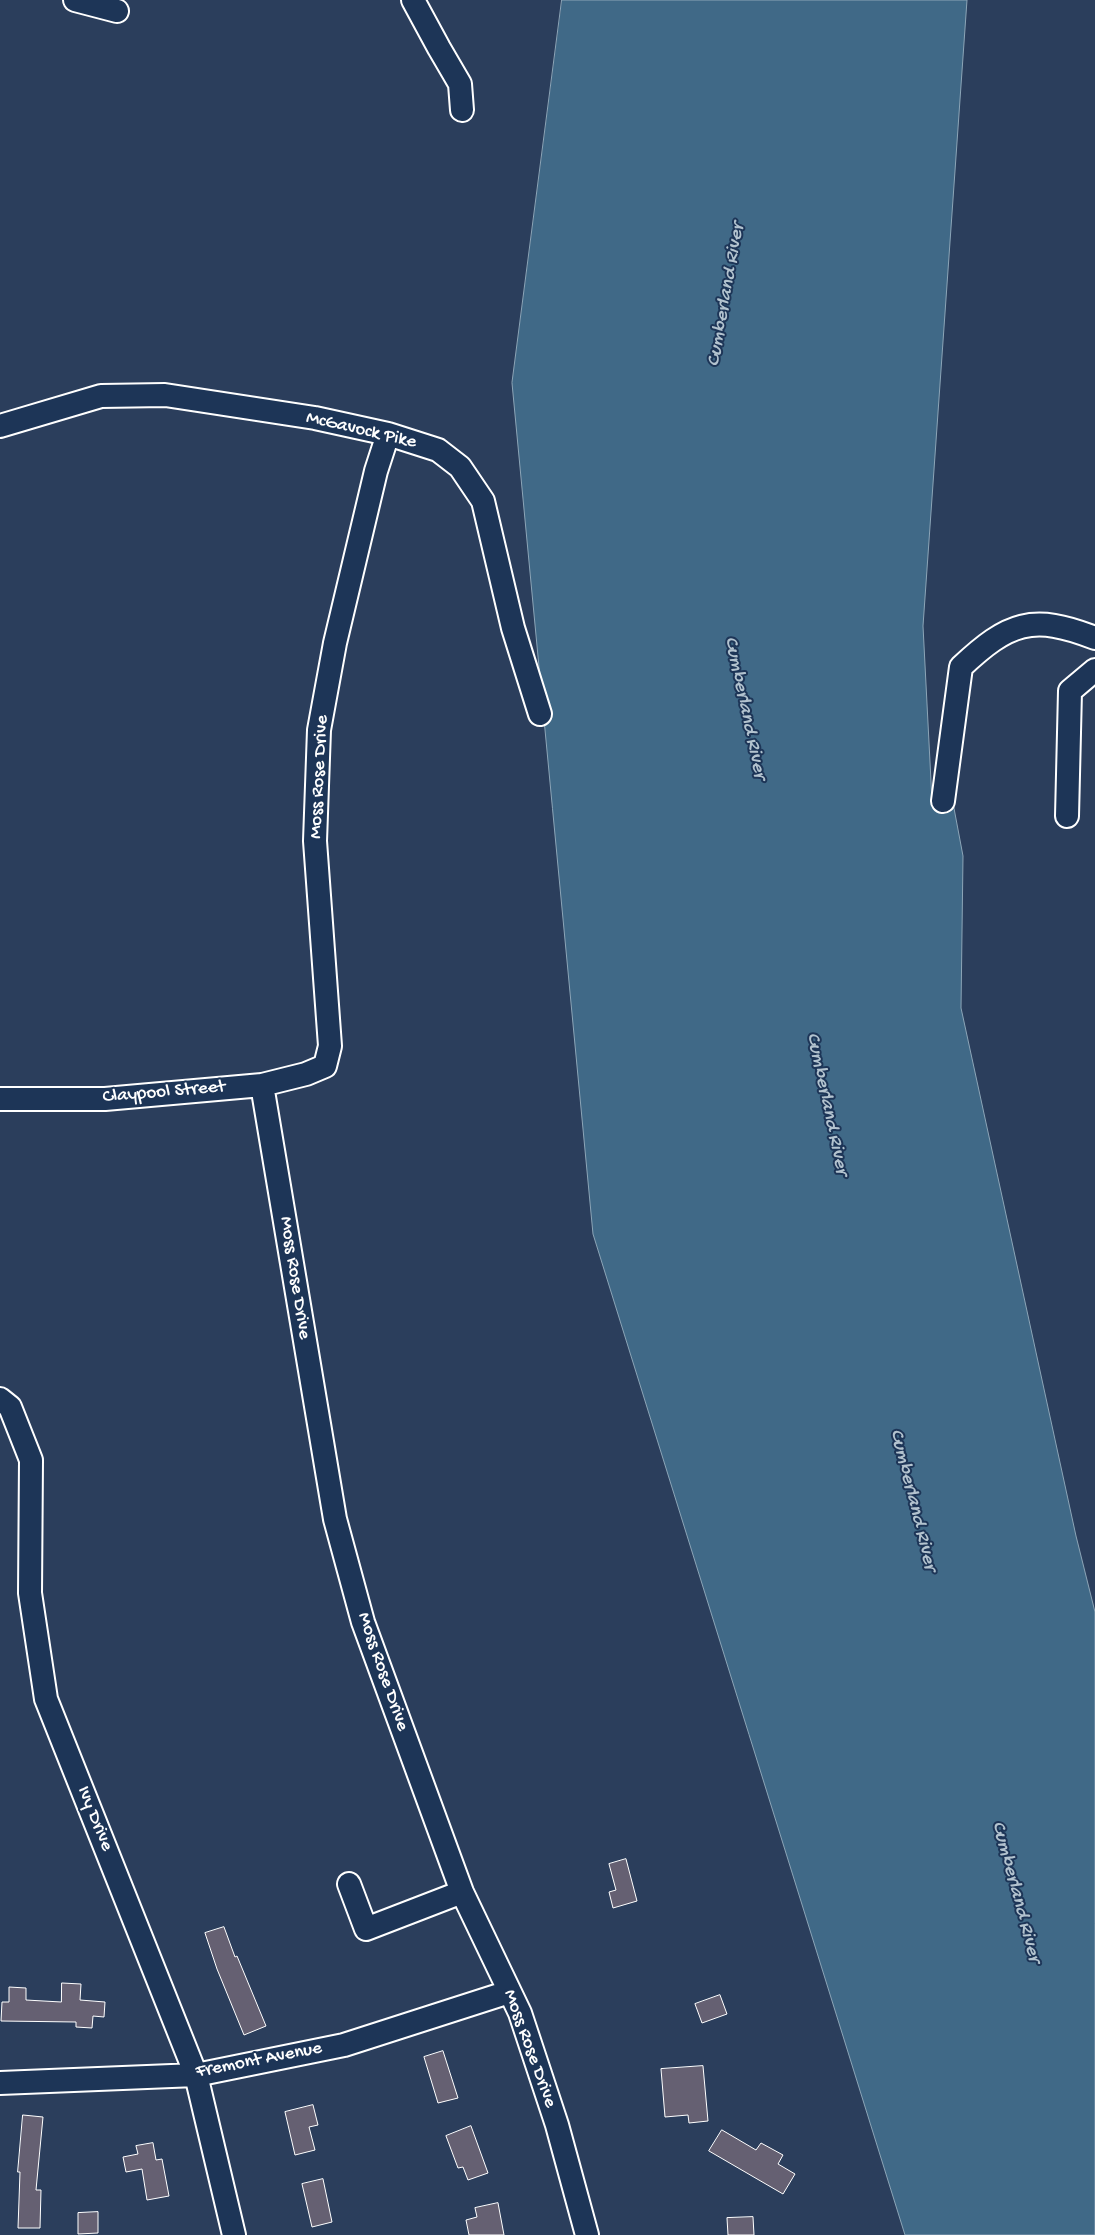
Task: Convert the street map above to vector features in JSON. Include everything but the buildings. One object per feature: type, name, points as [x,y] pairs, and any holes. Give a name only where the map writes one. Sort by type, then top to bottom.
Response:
[{"type":"street","points":[[75,0],[117,11]]},
{"type":"street","points":[[414,0],[460,84],[462,110]]},
{"type":"street","name":"McGavock Pike","points":[[0,426],[101,396],[165,395],[315,418],[388,434],[438,450],[460,467],[483,501],[513,628],[540,714]]},
{"type":"street","name":"Moss Rose Drive","points":[[325,1066],[330,1046],[315,841],[319,730],[335,643],[376,471],[388,434]]},
{"type":"street","points":[[943,802],[961,667],[996,636],[1024,625],[1043,624],[1095,638]]},
{"type":"street","points":[[1067,816],[1070,691],[1095,670]]},
{"type":"street","name":"Claypool Street","points":[[0,1099],[105,1099],[262,1085],[306,1074],[325,1066]]},
{"type":"street","name":"Moss Rose Drive","points":[[262,1085],[334,1519],[363,1622],[462,1892],[520,2013],[557,2125],[587,2235]]},
{"type":"street","name":"Ivy Drive","points":[[0,1399],[10,1407],[31,1460],[30,1593],[46,1699],[196,2074],[234,2235]]},
{"type":"street","points":[[349,1884],[366,1930],[462,1892]]},
{"type":"street","name":"Fremont Avenue","points":[[0,2083],[196,2074],[344,2045],[509,1992]]},
{"type":"water","name":"Cumberland River","points":[[562,0],[967,0],[923,626],[932,801],[953,803],[963,856],[961,1008],[1076,1536],[1095,1612],[1095,2235],[905,2235],[593,1234],[512,383]]}]
